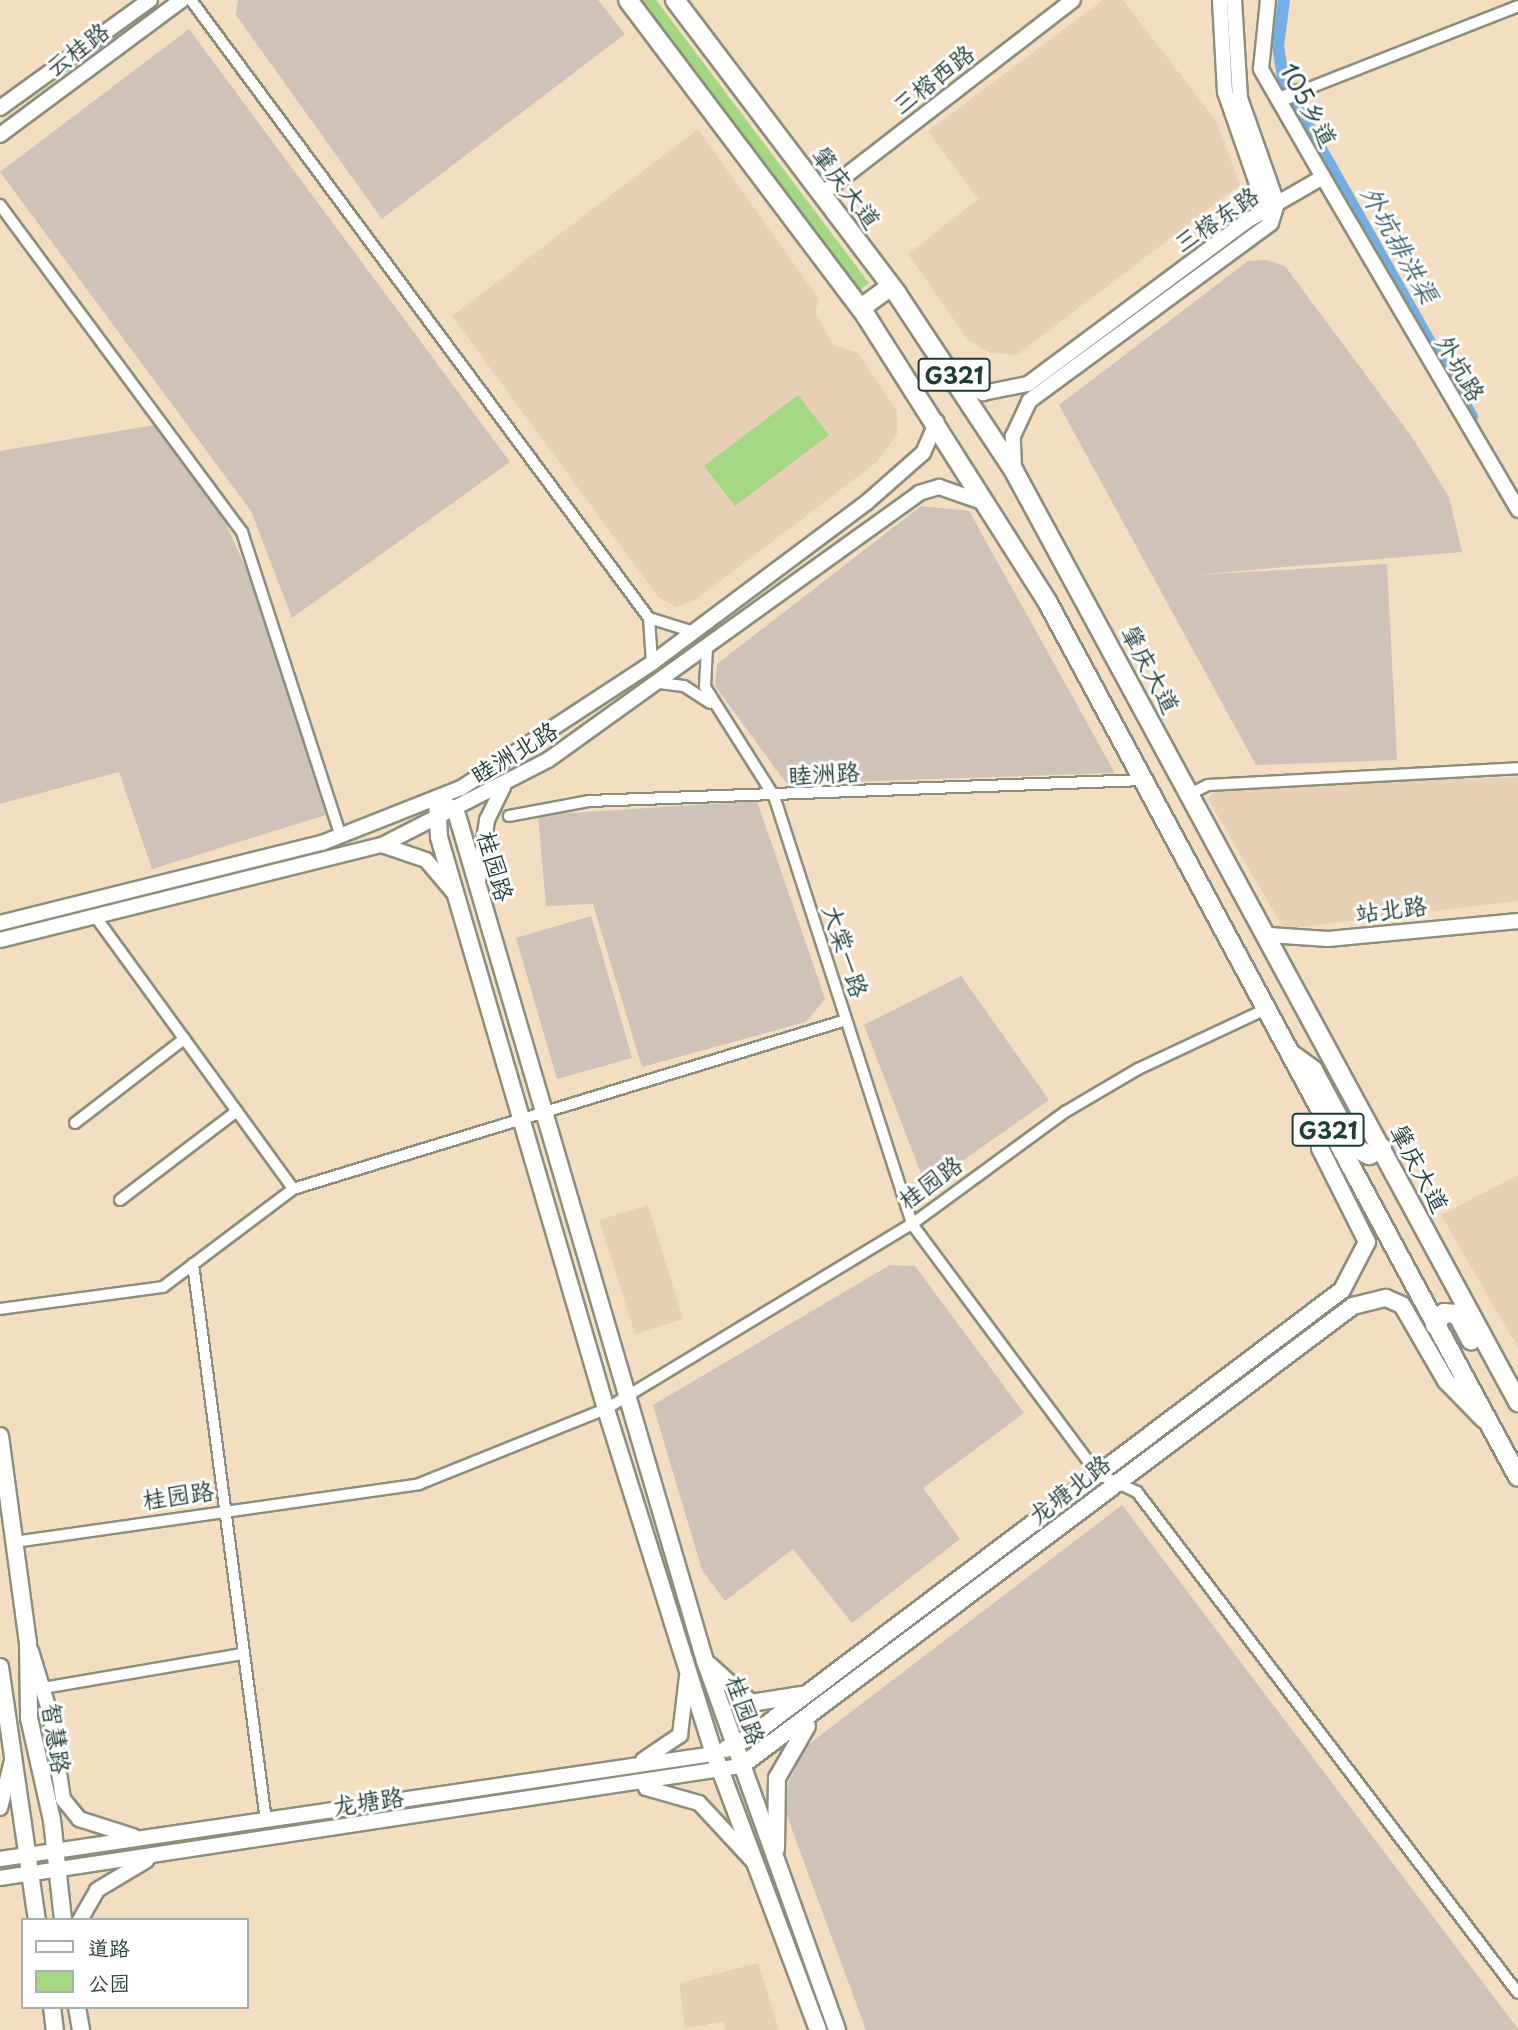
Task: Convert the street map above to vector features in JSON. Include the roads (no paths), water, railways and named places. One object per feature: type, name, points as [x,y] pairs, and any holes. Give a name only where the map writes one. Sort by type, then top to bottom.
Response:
[{"type":"highway","name":"G321","points":[[628,0],[861,308],[937,422],[988,505],[1142,780],[1323,1122],[1518,1477]]},
{"type":"highway","name":"肇庆大道","points":[[675,0],[891,286],[958,381],[1013,471],[1269,935],[1518,1403]]},
{"type":"highway","points":[[861,308],[891,286]]},
{"type":"highway","points":[[1284,1049],[1313,1070],[1356,1148],[1369,1155],[1382,1148]]},
{"type":"highway","points":[[1435,1325],[1444,1312],[1457,1314],[1493,1381],[1518,1403]]},
{"type":"main road","name":"桂园路","points":[[437,799],[456,812],[625,1399],[705,1661],[778,1872],[837,2030]]},
{"type":"main road","points":[[437,799],[434,821],[606,1409],[713,1754],[759,1868],[818,2030]]},
{"type":"main road","name":"龙塘北路","points":[[713,1754],[734,1745],[810,1692],[1342,1290],[1367,1242],[1320,1148],[1323,1122]]},
{"type":"main road","name":"龙塘北路","points":[[741,1766],[817,1713],[1115,1481],[1353,1306],[1386,1298],[1402,1305],[1446,1381],[1491,1426]]},
{"type":"main road","name":"智慧路","points":[[0,1436],[28,1642],[29,1718],[57,1851],[63,1918]]},
{"type":"main road","points":[[705,1661],[751,1703],[810,1692]]},
{"type":"main road","name":"智慧路","points":[[0,1667],[37,1918]]},
{"type":"main road","points":[[778,1872],[776,1778],[817,1713]]},
{"type":"main road","points":[[52,2009],[55,2030]]},
{"type":"main road","points":[[77,2009],[81,2030]]},
{"type":"street","name":"云桂路","points":[[0,108],[150,0]]},
{"type":"street","name":"云桂路","points":[[0,135],[182,0]]},
{"type":"street","points":[[191,0],[649,618],[652,663]]},
{"type":"street","name":"三榕西路","points":[[822,194],[1073,0]]},
{"type":"street","points":[[1220,0],[1224,92],[1271,212]]},
{"type":"street","points":[[1234,0],[1240,98],[1271,212]]},
{"type":"street","name":"105乡道","points":[[1268,0],[1261,69],[1323,177],[1271,212]]},
{"type":"street","points":[[1279,100],[1518,6]]},
{"type":"street","name":"外坑路","points":[[1323,177],[1518,510]]},
{"type":"street","points":[[0,205],[242,532],[341,836]]},
{"type":"street","name":"三榕东路","points":[[958,381],[983,393],[1028,384],[1271,212]]},
{"type":"street","name":"三榕东路","points":[[1013,471],[1013,436],[1029,401],[1271,212]]},
{"type":"street","name":"睦洲北路","points":[[0,923],[341,836],[437,799],[531,746],[652,663],[866,503],[923,453],[937,422]]},
{"type":"street","name":"睦洲北路","points":[[0,940],[382,845],[456,812],[504,786],[659,683],[877,520],[939,487],[988,505]]},
{"type":"street","points":[[866,503],[894,489],[899,495],[877,520]]},
{"type":"street","points":[[649,618],[694,632]]},
{"type":"street","points":[[707,647],[703,672],[712,705]]},
{"type":"street","points":[[659,683],[684,686],[712,705]]},
{"type":"street","name":"大棠一路","points":[[712,705],[775,796],[912,1224],[1098,1474]]},
{"type":"street","points":[[1190,793],[1208,785],[1518,768]]},
{"type":"street","name":"睦洲路","points":[[509,816],[589,801],[1142,780]]},
{"type":"street","points":[[478,883],[487,820],[504,786]]},
{"type":"street","points":[[382,845],[426,860],[455,894]]},
{"type":"street","points":[[95,916],[293,1189]]},
{"type":"street","name":"站北路","points":[[1269,935],[1328,939],[1518,921]]},
{"type":"street","name":"桂园路","points":[[14,1542],[419,1485],[606,1409],[912,1224],[1065,1112],[1138,1069],[1264,1010]]},
{"type":"street","points":[[0,1309],[163,1287],[293,1189],[846,1020]]},
{"type":"street","points":[[75,1123],[184,1039]]},
{"type":"street","points":[[120,1200],[236,1111]]},
{"type":"street","points":[[193,1264],[222,1512],[266,1821]]},
{"type":"street","points":[[1098,1474],[1136,1492],[1518,1993]]},
{"type":"street","points":[[28,1642],[43,1688],[63,1799],[89,1825],[145,1838]]},
{"type":"street","points":[[43,1688],[242,1654]]},
{"type":"street","points":[[626,1768],[661,1752],[680,1735],[688,1709],[687,1668]]},
{"type":"street","points":[[0,1859],[713,1754]]},
{"type":"street","points":[[0,1808],[13,1760]]},
{"type":"street","name":"龙塘路","points":[[0,1878],[634,1786],[721,1772],[741,1766]]},
{"type":"street","points":[[634,1786],[699,1803],[759,1868]]},
{"type":"street","points":[[81,1918],[97,1890],[156,1854]]},
{"type":"waterway","name":"外坑排洪渠","points":[[1284,0],[1278,46],[1284,83],[1472,417]]}]
